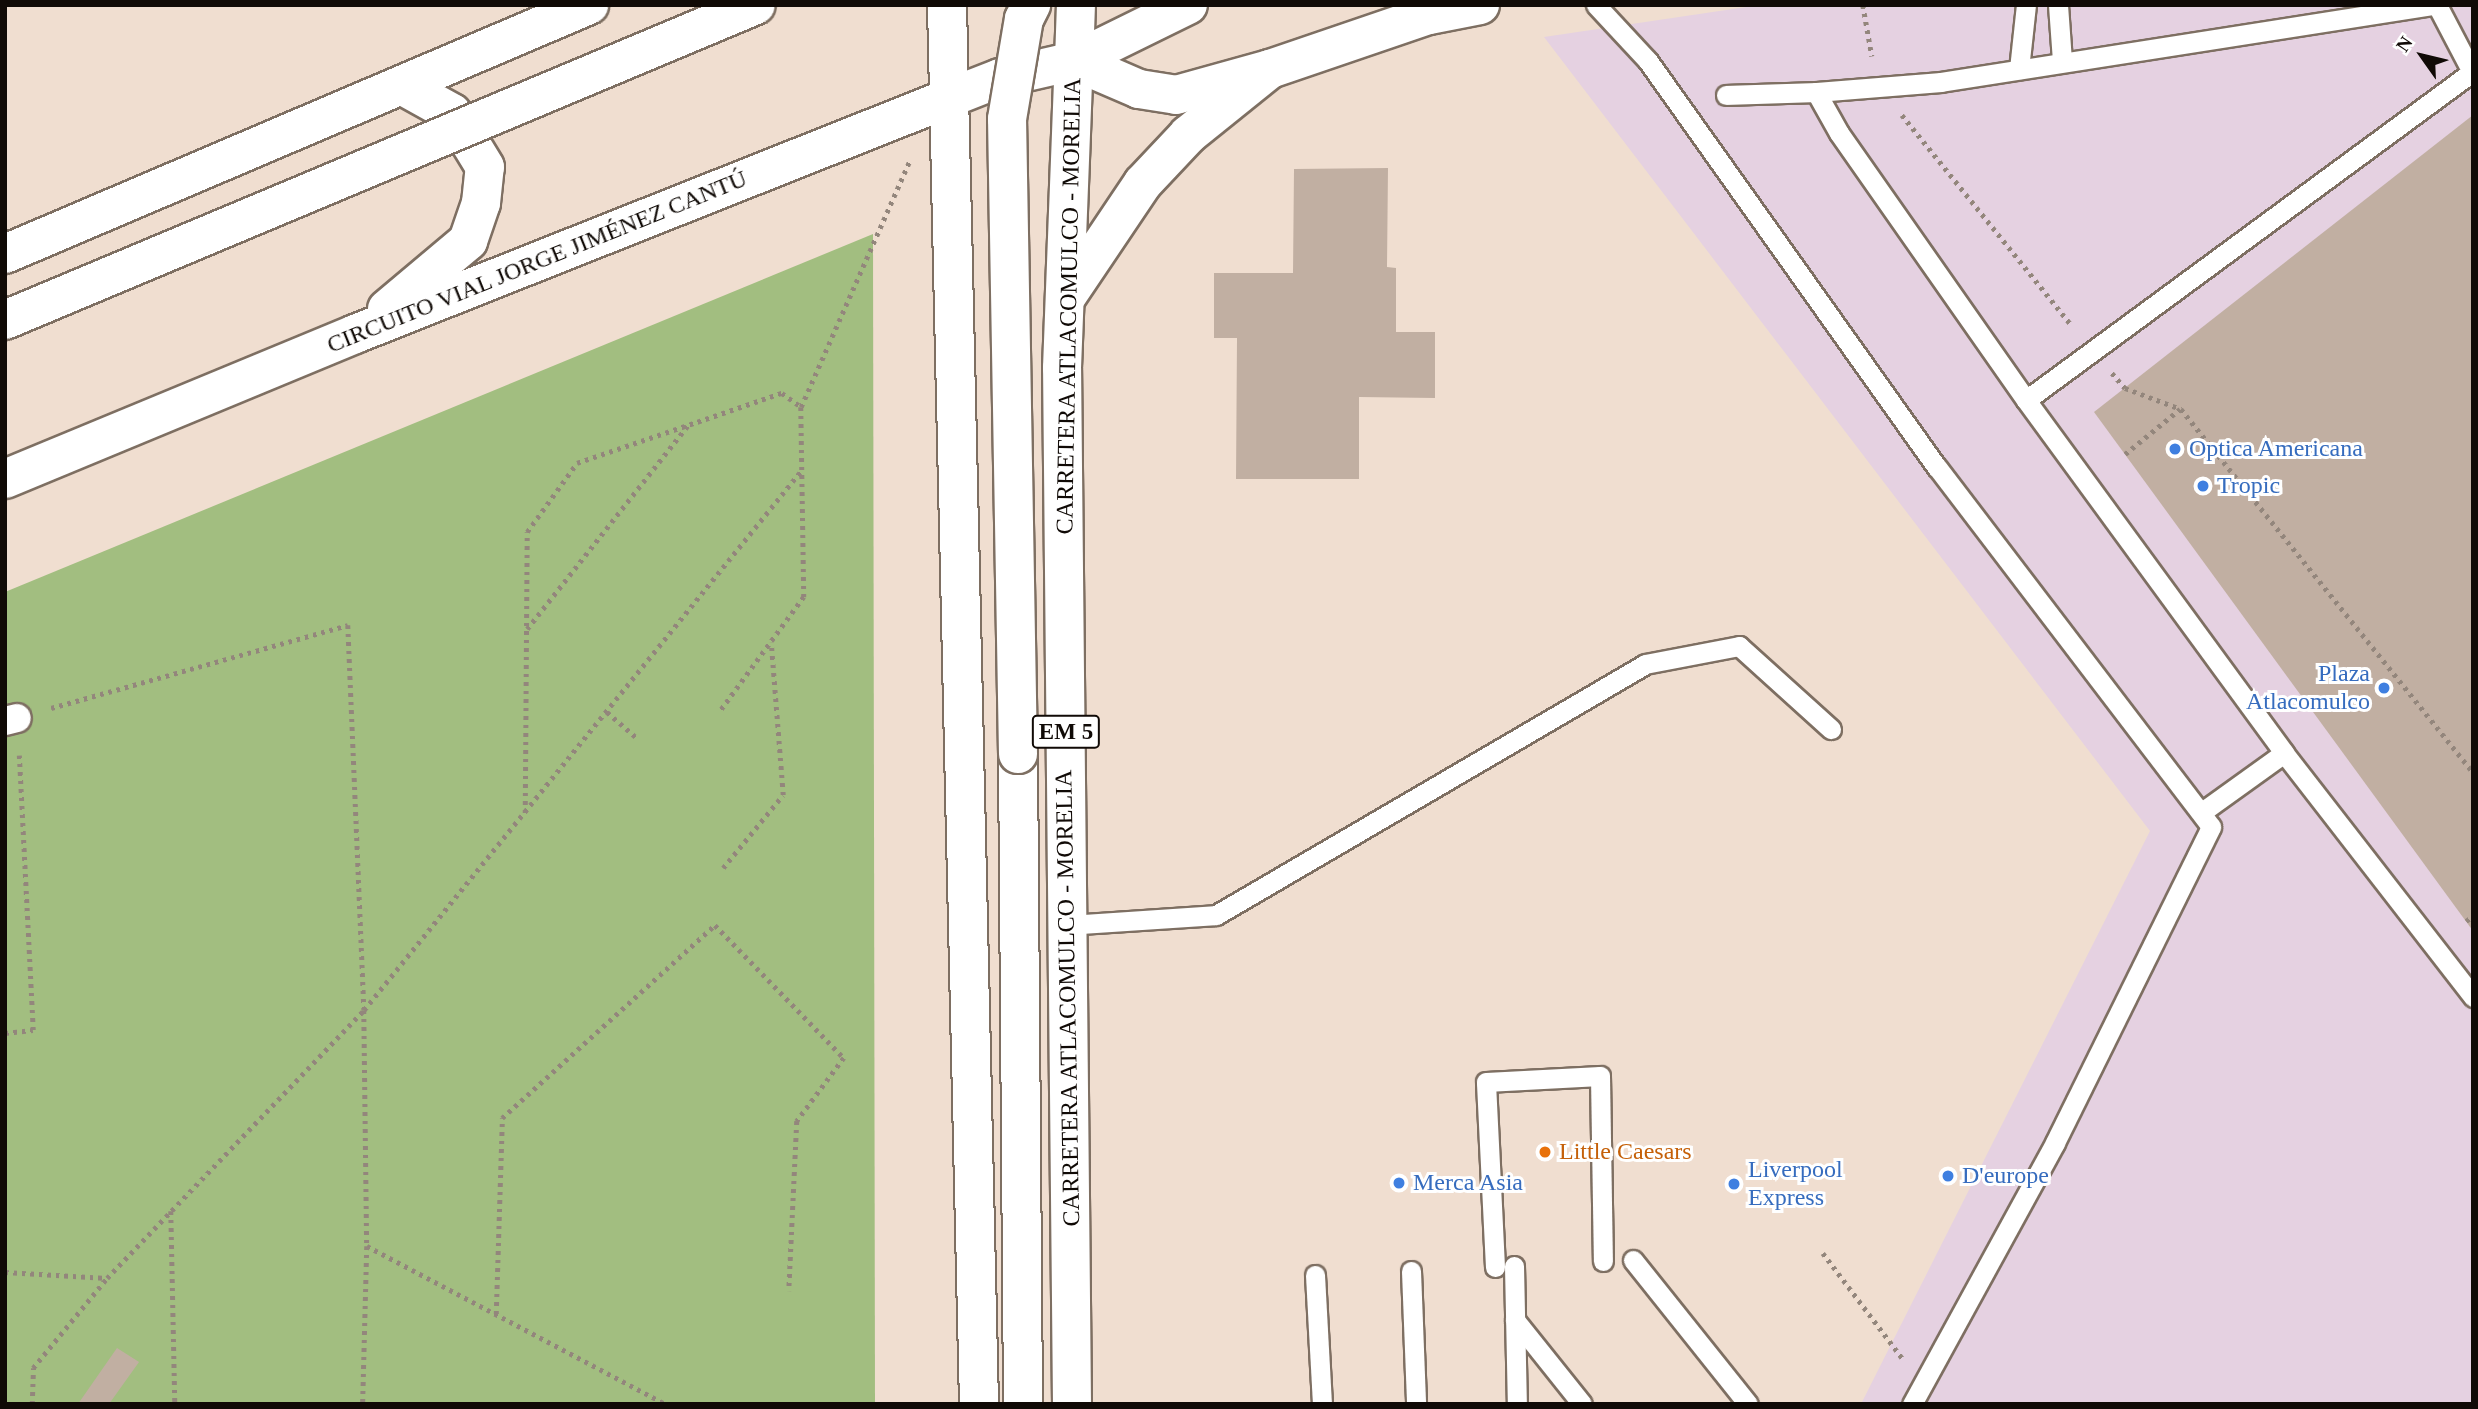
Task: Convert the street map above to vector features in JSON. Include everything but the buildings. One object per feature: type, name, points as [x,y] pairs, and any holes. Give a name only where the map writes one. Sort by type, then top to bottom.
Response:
[{"type":"main road","points":[[5,254],[589,5]]},
{"type":"main road","points":[[5,320],[756,5]]},
{"type":"main road","points":[[947,5],[979,1404]]},
{"type":"main road","points":[[1023,1404],[1018,754],[1007,119],[1024,19],[1031,5]]},
{"type":"main road","name":"CARRETERA ATLACOMULCO - MORELIA","points":[[1072,1404],[1062,382],[1076,5]]},
{"type":"main road","name":"CIRCUITO VIAL JORGE JIMÉNEZ CANTÚ","points":[[5,479],[355,334],[948,98],[1000,78],[1074,61],[1188,5]]},
{"type":"main road","points":[[1074,61],[1139,89],[1176,95],[1270,69],[1429,15],[1480,5]]},
{"type":"main road","points":[[1067,296],[1143,183],[1188,135],[1270,69]]},
{"type":"main road","points":[[355,334],[468,241],[481,203],[485,167],[452,113],[402,86]]},
{"type":"lane","points":[[1596,5],[1648,61],[1744,192],[1937,467],[2211,827],[2055,1143],[1912,1404]]},
{"type":"lane","points":[[2019,69],[2026,5]]},
{"type":"lane","points":[[2058,5],[2062,61]]},
{"type":"lane","points":[[1727,95],[1816,92],[1877,85],[1941,82],[2341,14],[2435,5],[2472,72],[2094,354],[2026,400]]},
{"type":"lane","points":[[1816,92],[1839,133],[2026,400],[2284,753],[2473,997]]},
{"type":"lane","points":[[1067,925],[1216,915],[1645,664],[1739,646],[1831,729]]},
{"type":"lane","points":[[2202,812],[2284,753]]},
{"type":"lane","points":[[1517,1404],[1515,1320],[1504,1266],[1486,1082],[1600,1076],[1603,1261]]},
{"type":"lane","points":[[1633,1260],[1748,1404]]},
{"type":"lane","points":[[1411,1271],[1416,1404]]},
{"type":"lane","points":[[1315,1275],[1322,1404]]},
{"type":"lane","points":[[1515,1320],[1583,1404]]},
{"type":"path","points":[[1863,5],[1877,85],[2094,354],[2125,388],[2181,409],[2473,772]]},
{"type":"path","points":[[721,710],[804,597],[801,407],[899,177],[913,155]]},
{"type":"path","points":[[525,814],[527,532],[577,463],[782,393],[801,407]]},
{"type":"path","points":[[2124,454],[2181,409]]},
{"type":"path","points":[[527,629],[689,424]]},
{"type":"path","points":[[32,1404],[33,1368],[107,1278],[364,1010],[802,471]]},
{"type":"path","points":[[5,1033],[33,1030],[11,719],[348,625],[364,1010],[367,1246],[363,1404]]},
{"type":"path","points":[[723,868],[782,795],[771,640]]},
{"type":"path","points":[[607,712],[637,738]]},
{"type":"path","points":[[2466,921],[2473,916]]},
{"type":"path","points":[[496,1314],[502,1118],[715,925],[844,1058],[797,1121],[789,1291]]},
{"type":"path","points":[[171,1210],[175,1404]]},
{"type":"path","points":[[367,1246],[665,1404]]},
{"type":"path","points":[[1823,1254],[1923,1384]]},
{"type":"path","points":[[5,1272],[107,1278]]},
{"type":"shaded area","points":[[1760,5],[2473,5],[2473,1404],[1861,1404],[2150,831],[1544,37]]},
{"type":"green space","points":[[873,234],[875,1404],[5,1404],[5,592]]},
{"type":"place","name":"Optica Americana","points":[[2175,449]]},
{"type":"place","name":"Tropic","points":[[2203,486]]},
{"type":"place","name":"Plaza Atlacomulco","points":[[2384,688]]},
{"type":"place","name":"Little Caesars","points":[[1545,1152]]},
{"type":"place","name":"D'europe","points":[[1948,1176]]},
{"type":"place","name":"Merca Asia","points":[[1399,1183]]},
{"type":"place","name":"Liverpool Express","points":[[1734,1184]]}]
